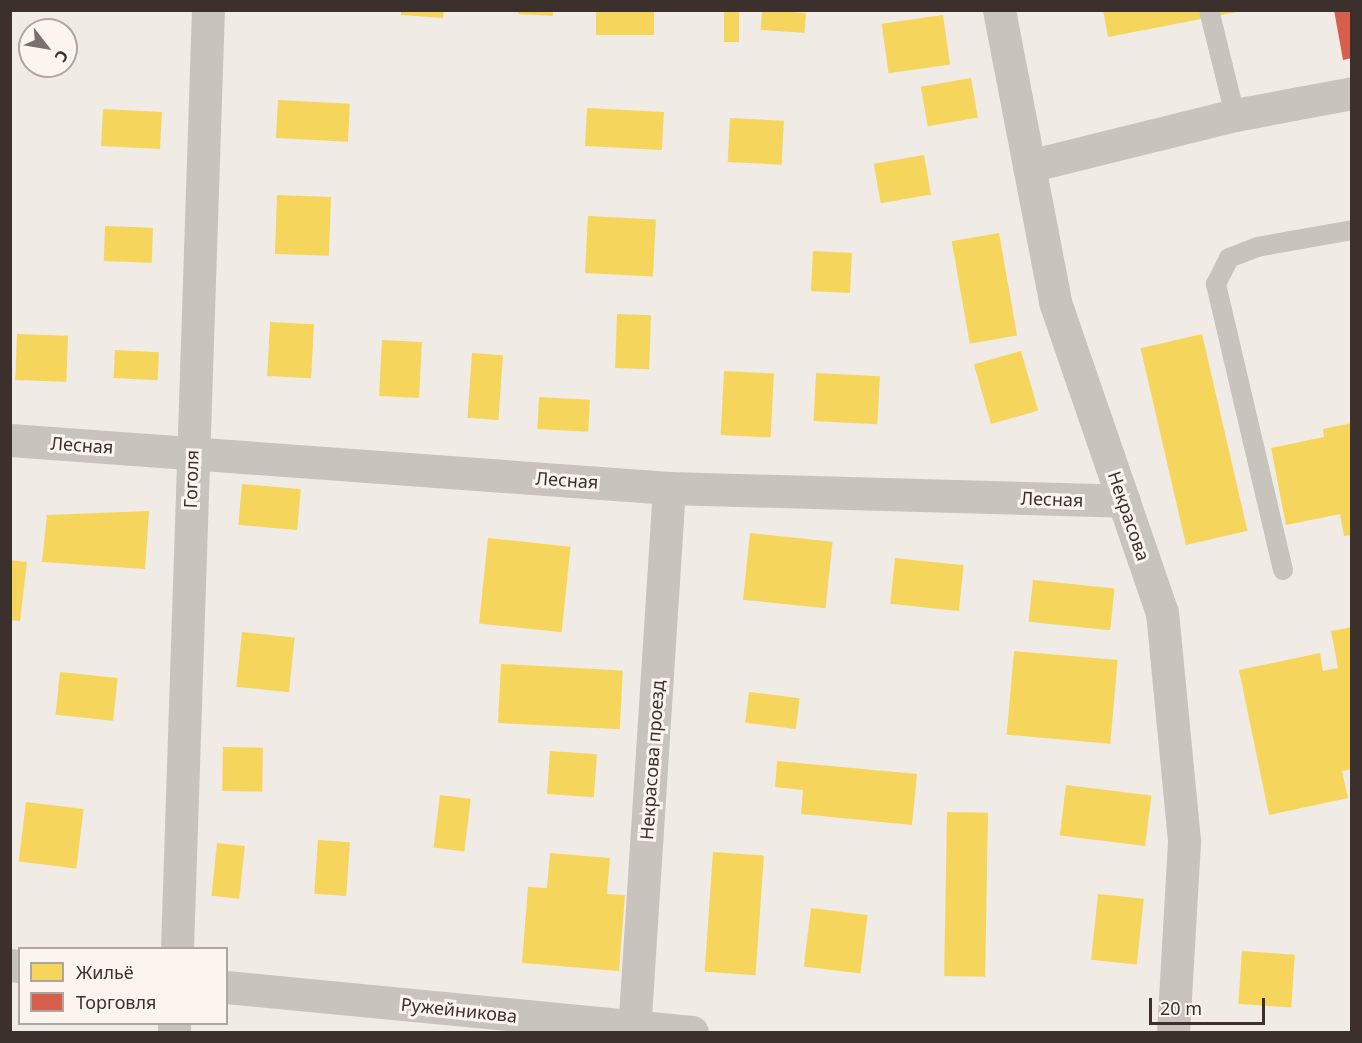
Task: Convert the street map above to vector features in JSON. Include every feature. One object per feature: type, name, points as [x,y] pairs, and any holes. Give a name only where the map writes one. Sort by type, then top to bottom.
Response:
[{"type":"street","name":"Гоголя","points":[[177,947],[208,10]]},
{"type":"street","name":"Некрасова","points":[[999,10],[1055,302],[1162,612],[1183,830],[1173,1032]]},
{"type":"street","points":[[1029,166],[1235,115],[1352,93]]},
{"type":"street","name":"Лесная","points":[[10,440],[669,488],[1124,501]]},
{"type":"street","name":"Некрасова проезд","points":[[634,1030],[669,488]]},
{"type":"street","name":"Ружейникова","points":[[228,987],[634,1030],[692,1032]]},
{"type":"lane","points":[[1209,10],[1235,115]]},
{"type":"lane","points":[[1283,570],[1216,284],[1228,258],[1257,247],[1352,230]]},
{"type":"building: Жильё","points":[[401,10],[444,10],[443,18],[401,15]]},
{"type":"building: Жильё","points":[[518,10],[553,10],[553,16],[518,14]]},
{"type":"building: Жильё","points":[[596,10],[654,10],[654,35],[596,35]]},
{"type":"building: Жильё","points":[[724,10],[739,10],[739,42],[724,42]]},
{"type":"building: Жильё","points":[[762,10],[806,13],[804,33],[761,30]]},
{"type":"building: Жильё","points":[[1103,10],[1237,10],[1237,12],[1108,37]]},
{"type":"building: Жильё","points":[[943,15],[950,65],[889,73],[882,24]]},
{"type":"building: Жильё","points":[[971,78],[978,117],[928,126],[921,87]]},
{"type":"building: Жильё","points":[[278,100],[350,104],[348,142],[276,138]]},
{"type":"building: Жильё","points":[[587,108],[664,112],[662,150],[585,146]]},
{"type":"building: Жильё","points":[[103,109],[162,112],[160,149],[101,146]]},
{"type":"building: Жильё","points":[[730,118],[784,121],[782,165],[728,162]]},
{"type":"building: Жильё","points":[[924,155],[931,194],[881,203],[874,164]]},
{"type":"building: Жильё","points":[[277,195],[331,197],[329,256],[275,254]]},
{"type":"building: Жильё","points":[[588,216],[656,220],[653,276],[585,273]]},
{"type":"building: Жильё","points":[[105,226],[153,228],[152,263],[104,261]]},
{"type":"building: Жильё","points":[[999,233],[1017,335],[970,344],[952,241]]},
{"type":"building: Жильё","points":[[813,251],[852,253],[850,293],[811,291]]},
{"type":"building: Жильё","points":[[617,314],[651,315],[649,369],[615,368]]},
{"type":"building: Жильё","points":[[270,322],[314,324],[311,378],[267,376]]},
{"type":"building: Жильё","points":[[17,334],[68,336],[66,382],[15,380]]},
{"type":"building: Жильё","points":[[1202,334],[1247,531],[1186,545],[1141,348]]},
{"type":"building: Жильё","points":[[382,340],[422,342],[419,398],[379,396]]},
{"type":"building: Жильё","points":[[115,350],[159,352],[157,380],[114,378]]},
{"type":"building: Жильё","points":[[1021,351],[1038,411],[991,424],[974,365]]},
{"type":"building: Жильё","points":[[472,353],[503,355],[498,420],[467,418]]},
{"type":"building: Жильё","points":[[724,371],[774,374],[771,438],[721,435]]},
{"type":"building: Жильё","points":[[816,373],[880,376],[877,424],[813,421]]},
{"type":"building: Жильё","points":[[539,397],[590,400],[588,432],[537,429]]},
{"type":"building: Жильё","points":[[1352,423],[1352,535],[1344,536],[1340,514],[1286,525],[1271,448],[1324,437],[1323,429]]},
{"type":"building: Жильё","points":[[242,484],[301,489],[297,530],[238,525]]},
{"type":"building: Жильё","points":[[149,511],[145,569],[42,562],[47,515]]},
{"type":"building: Жильё","points":[[750,533],[833,542],[826,608],[743,600]]},
{"type":"building: Жильё","points":[[488,538],[571,547],[562,632],[479,624]]},
{"type":"building: Жильё","points":[[895,558],[964,565],[959,611],[890,604]]},
{"type":"building: Жильё","points":[[10,560],[27,562],[20,621],[10,620]]},
{"type":"building: Жильё","points":[[1033,580],[1115,589],[1110,630],[1029,622]]},
{"type":"building: Жильё","points":[[1352,627],[1352,769],[1342,771],[1348,798],[1269,815],[1239,670],[1320,653],[1323,671],[1338,668],[1331,631]]},
{"type":"building: Жильё","points":[[242,632],[295,638],[289,692],[236,687]]},
{"type":"building: Жильё","points":[[1014,651],[1118,660],[1110,744],[1007,735]]},
{"type":"building: Жильё","points":[[501,664],[623,670],[620,729],[498,723]]},
{"type":"building: Жильё","points":[[60,672],[118,678],[113,721],[56,715]]},
{"type":"building: Жильё","points":[[749,692],[800,698],[796,729],[745,723]]},
{"type":"building: Жильё","points":[[223,747],[263,748],[262,792],[222,791]]},
{"type":"building: Жильё","points":[[550,751],[597,754],[594,797],[547,794]]},
{"type":"building: Жильё","points":[[777,761],[917,774],[912,825],[801,814],[803,790],[775,787]]},
{"type":"building: Жильё","points":[[1066,785],[1151,795],[1145,846],[1060,836]]},
{"type":"building: Жильё","points":[[440,795],[471,799],[464,851],[434,848]]},
{"type":"building: Жильё","points":[[26,802],[84,809],[76,869],[19,862]]},
{"type":"building: Жильё","points":[[947,812],[988,813],[985,977],[944,976]]},
{"type":"building: Жильё","points":[[318,840],[350,842],[346,896],[314,894]]},
{"type":"building: Жильё","points":[[217,843],[245,846],[239,899],[211,896]]},
{"type":"building: Жильё","points":[[713,852],[764,856],[756,975],[705,972]]},
{"type":"building: Жильё","points":[[550,853],[610,858],[607,894],[625,895],[619,971],[522,963],[528,887],[547,888]]},
{"type":"building: Жильё","points":[[1098,894],[1144,899],[1137,964],[1091,960]]},
{"type":"building: Жильё","points":[[811,908],[868,915],[860,974],[804,967]]},
{"type":"building: Жильё","points":[[1242,951],[1295,955],[1291,1008],[1238,1004]]},
{"type":"building: Торговля","points":[[1334,10],[1352,10],[1352,58],[1343,60]]}]
